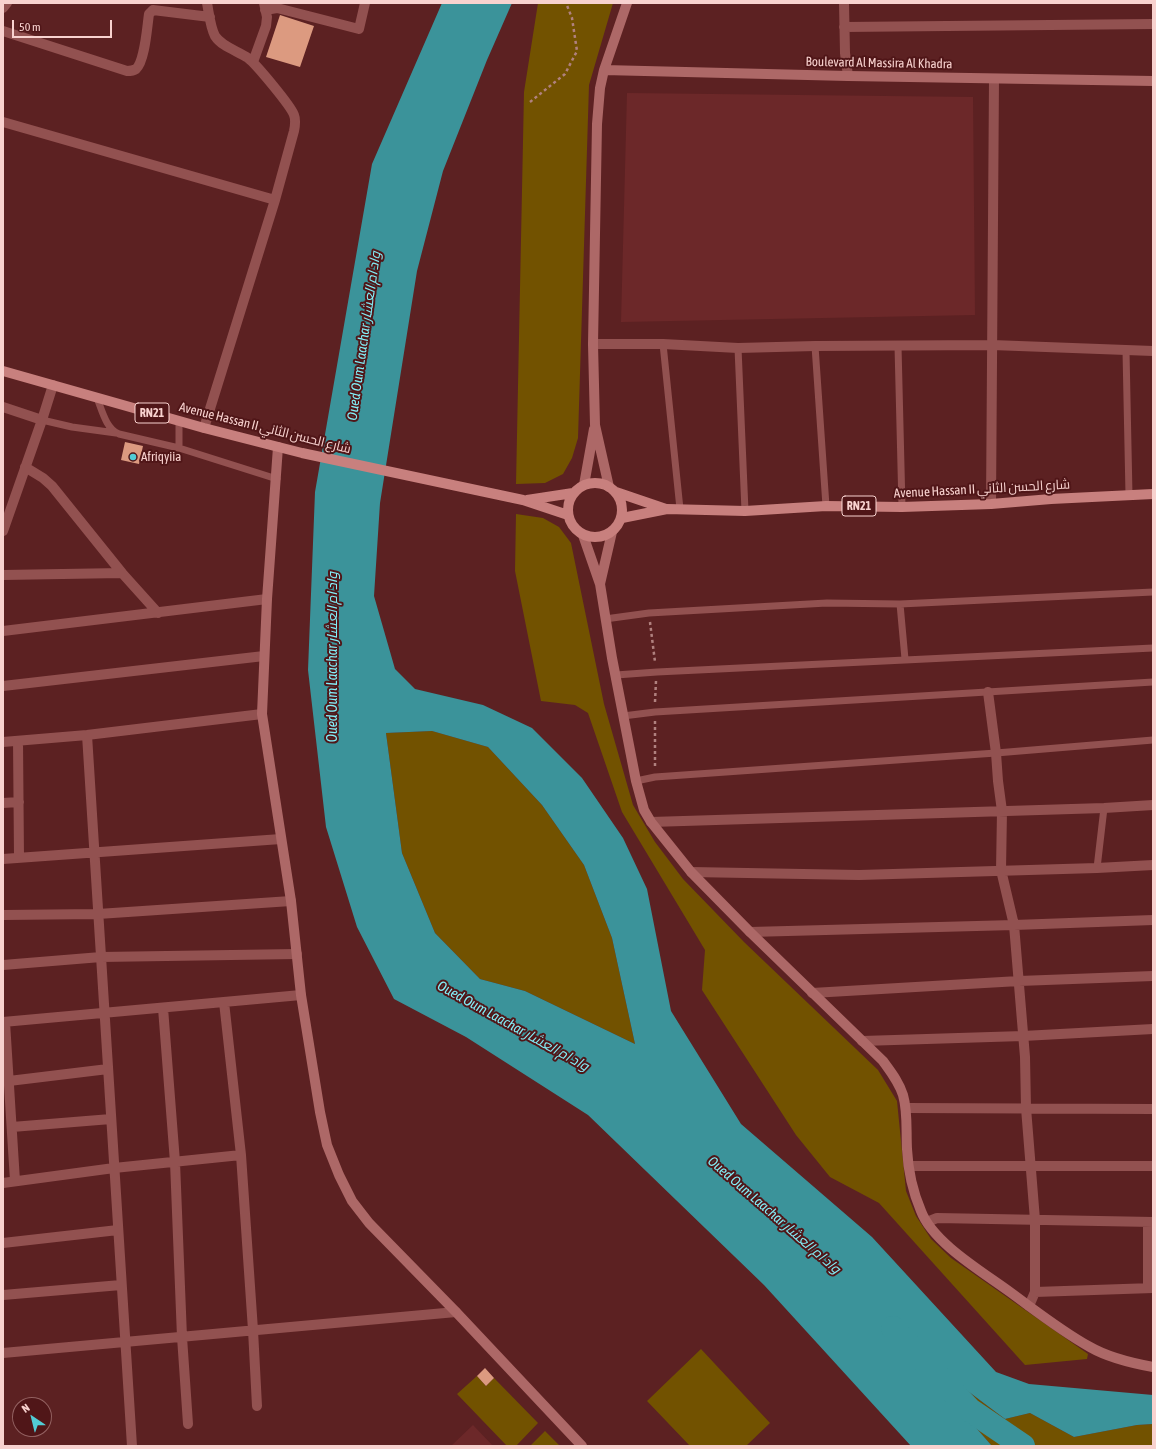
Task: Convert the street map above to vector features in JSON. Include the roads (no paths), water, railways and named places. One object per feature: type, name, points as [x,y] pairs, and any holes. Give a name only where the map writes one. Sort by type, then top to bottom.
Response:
[{"type":"main road","points":[[584,485],[595,425],[593,344],[597,124],[600,88],[604,70],[627,3]]},
{"type":"main road","name":"Boulevard Al Massira Al Khadra","points":[[604,70],[1153,81]]},
{"type":"main road","name":"Avenue Hassan II شارع الحسن الثاني","points":[[3,371],[204,428],[278,447],[523,500],[568,515]]},
{"type":"main road","points":[[582,535],[598,538],[612,532],[622,518],[622,504],[612,489],[595,425]]},
{"type":"main road","points":[[278,447],[277,479],[267,599],[262,714],[291,901],[301,995],[320,1112],[328,1145],[342,1182],[352,1201],[369,1223],[456,1312],[582,1446]]},
{"type":"main road","name":"Avenue Hassan II شارع الحسن الثاني","points":[[523,500],[573,493],[584,485],[597,483],[668,509]]},
{"type":"main road","points":[[573,493],[568,503],[568,515],[573,527],[582,535],[600,584],[605,619],[636,781],[644,810],[651,822],[691,872],[750,932],[883,1061],[896,1079],[903,1094],[906,1108],[907,1150],[911,1180],[921,1212],[937,1235],[956,1252],[1029,1306],[1090,1348],[1133,1364],[1153,1367]]},
{"type":"main road","name":"Avenue Hassan II شارع الحسن الثاني","points":[[622,518],[668,509],[745,510],[826,506],[902,507],[991,504],[1051,499],[1153,494]]},
{"type":"main road","points":[[600,584],[612,532]]},
{"type":"street","points":[[3,8],[8,3]]},
{"type":"street","points":[[204,428],[275,200],[294,130],[294,115],[253,62],[221,42],[216,37],[207,3]]},
{"type":"street","points":[[253,62],[266,26],[267,17],[264,6],[359,29],[365,3]]},
{"type":"street","points":[[844,3],[845,53],[848,76]]},
{"type":"street","points":[[3,31],[127,71],[132,71],[136,69],[142,59],[149,14],[153,10],[210,17]]},
{"type":"street","points":[[844,27],[1153,24]]},
{"type":"street","points":[[991,504],[994,79]]},
{"type":"street","points":[[3,122],[275,200]]},
{"type":"street","points":[[593,344],[663,344],[738,348],[992,345],[1153,351]]},
{"type":"street","points":[[3,531],[53,385]]},
{"type":"street","points":[[3,407],[42,420]]},
{"type":"street","points":[[25,467],[43,478],[52,486],[122,573],[158,612]]},
{"type":"street","points":[[3,576],[122,573]]},
{"type":"street","points":[[3,631],[267,599]]},
{"type":"street","points":[[3,686],[264,656]]},
{"type":"street","points":[[988,692],[1002,811],[1001,870],[1014,925],[1023,1036],[1026,1108],[1034,1220],[1035,1292],[1029,1306]]},
{"type":"street","points":[[3,742],[87,735],[262,714]]},
{"type":"street","points":[[87,735],[132,1446]]},
{"type":"street","points":[[18,741],[19,857]]},
{"type":"street","points":[[3,803],[19,802]]},
{"type":"street","points":[[651,822],[1104,808],[1153,805]]},
{"type":"street","points":[[3,859],[94,851],[281,839]]},
{"type":"street","points":[[691,872],[859,875],[1153,865]]},
{"type":"street","points":[[3,915],[98,914],[291,901]]},
{"type":"street","points":[[750,932],[1153,920]]},
{"type":"street","points":[[3,965],[101,957],[297,954]]},
{"type":"street","points":[[812,993],[1019,981],[1153,976]]},
{"type":"street","points":[[15,1182],[4,1022],[301,995]]},
{"type":"street","points":[[224,1002],[241,1155],[257,1406]]},
{"type":"street","points":[[163,1008],[175,1162],[182,1337],[188,1424]]},
{"type":"street","points":[[862,1041],[1153,1030]]},
{"type":"street","points":[[9,1081],[108,1069]]},
{"type":"street","points":[[906,1108],[1153,1109]]},
{"type":"street","points":[[12,1126],[111,1119]]},
{"type":"street","points":[[3,1183],[114,1168],[241,1155]]},
{"type":"street","points":[[909,1166],[1153,1166]]},
{"type":"street","points":[[927,1222],[937,1218],[1150,1222],[1150,1288],[1035,1292]]},
{"type":"street","points":[[3,1243],[118,1230]]},
{"type":"street","points":[[3,1295],[121,1285]]},
{"type":"street","points":[[3,1353],[456,1312]]},
{"type":"lane","points":[[663,344],[680,509]]},
{"type":"lane","points":[[815,346],[826,506]]},
{"type":"lane","points":[[898,346],[902,507]]},
{"type":"lane","points":[[738,348],[745,510]]},
{"type":"lane","points":[[1126,351],[1129,495]]},
{"type":"lane","points":[[97,398],[105,419],[116,433]]},
{"type":"lane","points":[[42,420],[72,427],[116,433],[179,448],[277,479]]},
{"type":"lane","points":[[179,448],[180,421]]},
{"type":"lane","points":[[605,619],[649,613],[827,603],[900,604],[1153,592]]},
{"type":"lane","points":[[900,604],[905,660]]},
{"type":"lane","points":[[616,675],[1153,648]]},
{"type":"lane","points":[[623,716],[654,712],[1153,682]]},
{"type":"lane","points":[[636,781],[655,777],[996,753],[1153,740]]},
{"type":"lane","points":[[1097,868],[1104,808]]},
{"type":"water","points":[[442,3],[512,3],[487,60],[443,171],[417,271],[380,503],[374,596],[395,669],[415,689],[483,705],[532,728],[582,778],[623,838],[647,889],[671,1011],[741,1124],[872,1237],[996,1372],[1029,1384],[1153,1395],[1153,1424],[1137,1425],[1074,1437],[1030,1413],[1005,1419],[917,1353],[957,1406],[992,1446],[911,1446],[764,1285],[588,1115],[466,1037],[394,999],[357,927],[326,827],[308,670],[315,492],[372,164]],"holes":[[[432,731],[488,747],[542,805],[584,865],[612,938],[635,1044],[525,991],[480,979],[435,933],[402,853],[386,733]]]},
{"type":"waterway","name":"Oued Oum Laachar واد ام العشار","points":[[893,1328],[970,1410],[1023,1446]]},
{"type":"place","name":"Afriqyiia","points":[[133,457]]}]
